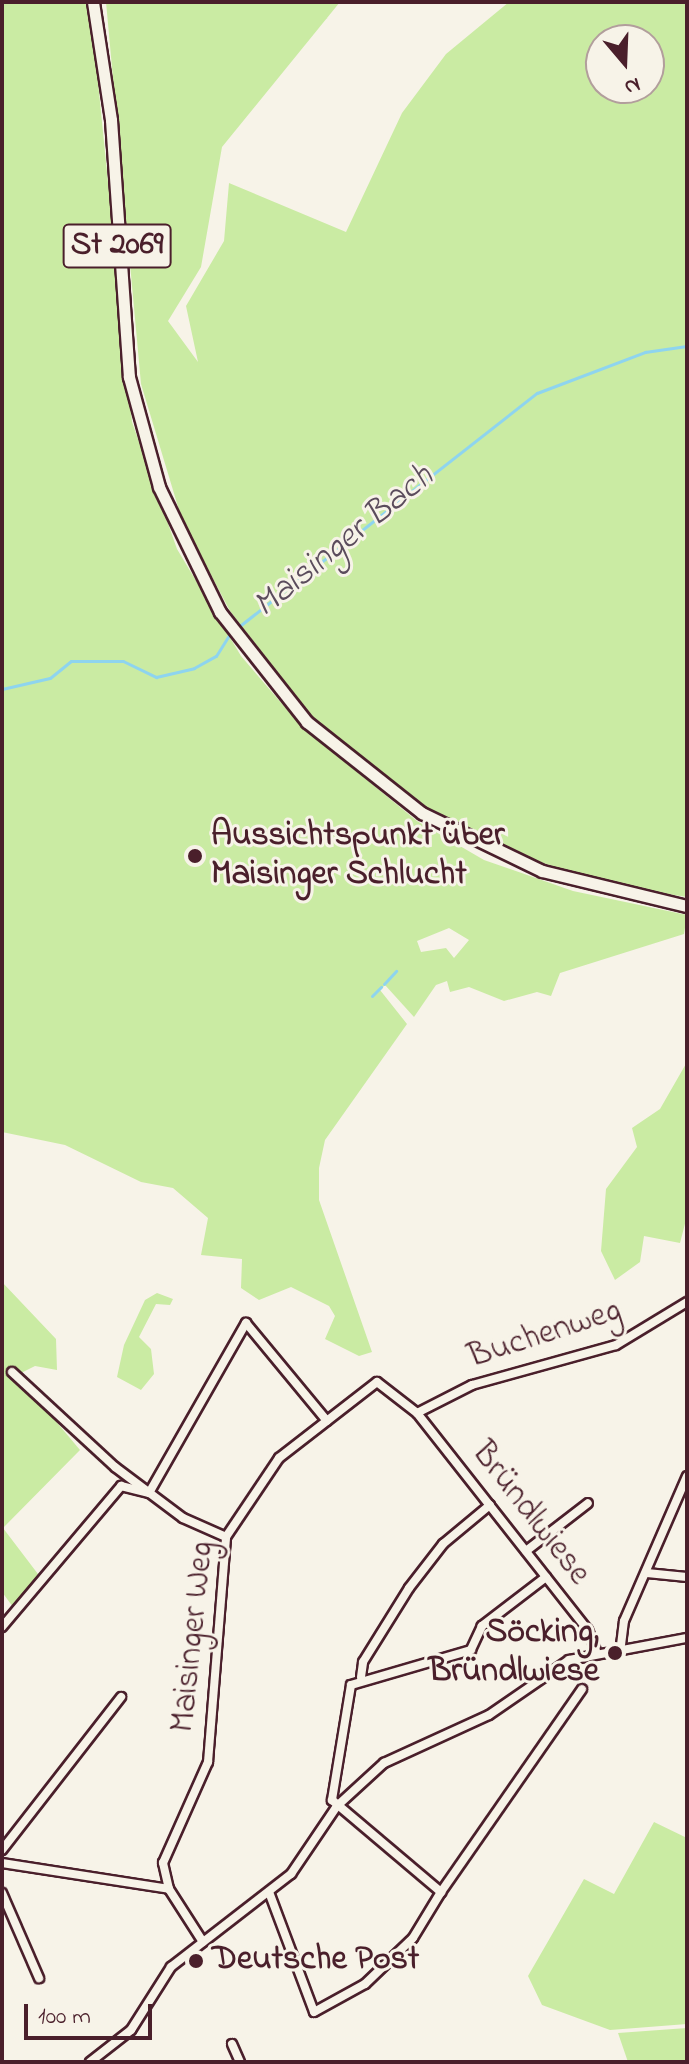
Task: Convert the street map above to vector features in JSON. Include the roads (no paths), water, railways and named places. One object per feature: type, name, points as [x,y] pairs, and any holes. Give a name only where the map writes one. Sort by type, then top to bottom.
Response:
[{"type":"main road","name":"St 2069","points":[[93,2],[111,120],[129,377],[159,487],[220,612],[307,722],[373,778],[482,847],[615,892],[687,906]]},
{"type":"street","name":"Buchenweg","points":[[417,1413],[472,1385],[616,1345],[687,1302]]},
{"type":"street","points":[[149,1493],[246,1323],[327,1421]]},
{"type":"street","points":[[12,1372],[149,1493],[226,1537]]},
{"type":"street","name":"Maisinger Weg","points":[[203,1942],[169,1889],[165,1848],[208,1762],[226,1537],[252,1490],[327,1421],[377,1382],[417,1413]]},
{"type":"street","name":"Bründlwiese","points":[[417,1413],[546,1577],[596,1651]]},
{"type":"street","points":[[621,1645],[624,1621],[687,1476]]},
{"type":"street","points":[[2,1627],[121,1486],[149,1493]]},
{"type":"street","points":[[526,1551],[588,1503]]},
{"type":"street","points":[[441,1892],[337,1806],[330,1795],[343,1700],[361,1677],[363,1662],[443,1544],[490,1505]]},
{"type":"street","points":[[647,1573],[687,1577]]},
{"type":"street","points":[[361,1677],[471,1650],[482,1626],[546,1577]]},
{"type":"street","points":[[90,2062],[131,2030],[161,1978],[291,1874],[337,1806],[384,1763],[489,1715],[553,1667],[621,1645],[687,1638]]},
{"type":"street","points":[[269,1892],[314,2012],[365,1984],[413,1938],[441,1892],[582,1689]]},
{"type":"street","points":[[2,1850],[121,1697]]},
{"type":"street","points":[[2,1863],[169,1889]]},
{"type":"street","points":[[2,1893],[39,1978]]},
{"type":"street","points":[[232,2044],[240,2062]]},
{"type":"waterway","points":[[237,628],[537,393],[645,352],[687,346]]},
{"type":"waterway","name":"Maisinger Bach","points":[[2,689],[50,678],[71,661],[123,661],[156,677],[194,668],[216,656],[231,632]]},
{"type":"waterway","points":[[384,984],[396,971]]},
{"type":"waterway","points":[[372,996],[381,987]]},
{"type":"place","name":"Aussichtspunkt über Maisinger Schlucht","points":[[195,856]]},
{"type":"place","name":"Söcking, Bründlwiese","points":[[615,1653]]},
{"type":"place","name":"Deutsche Post","points":[[196,1961]]}]
